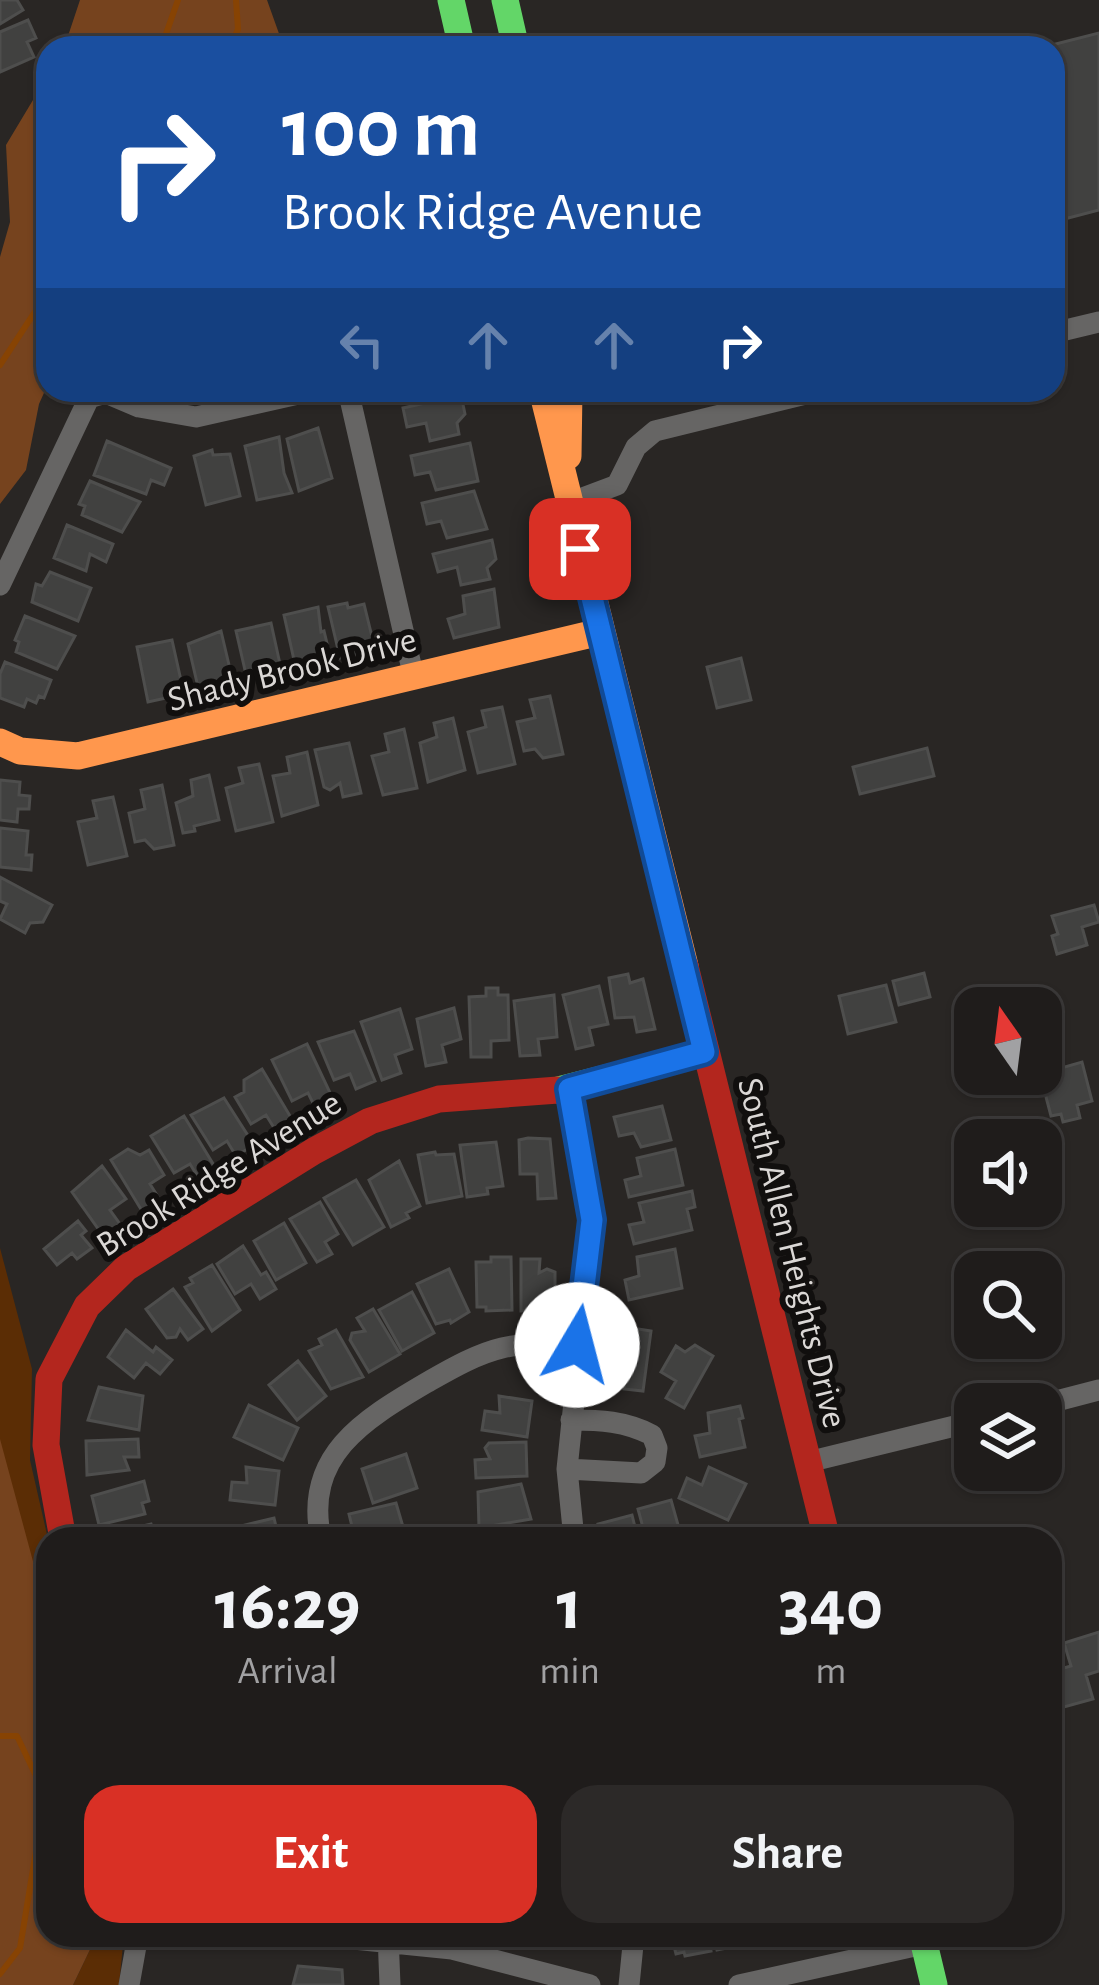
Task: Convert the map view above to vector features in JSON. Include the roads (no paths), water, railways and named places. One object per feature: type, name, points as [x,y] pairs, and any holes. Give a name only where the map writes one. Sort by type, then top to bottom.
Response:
[{"type":"street","points":[[451,0],[459,36]]},
{"type":"street","points":[[505,0],[513,36]]},
{"type":"street","points":[[1065,330],[1099,322]]},
{"type":"street","points":[[0,585],[87,402]]},
{"type":"street","points":[[127,402],[196,417],[263,402]]},
{"type":"street","points":[[351,402],[414,678]]},
{"type":"street","name":"South Allen Heights Drive","points":[[545,402],[824,1527]]},
{"type":"street","name":"South Allen Heights Drive","points":[[568,500],[569,402]]},
{"type":"street","points":[[568,500],[617,485],[636,446],[655,431],[773,402]]},
{"type":"street","name":"Shady Brook Drive","points":[[0,742],[20,751],[78,756],[600,632]]},
{"type":"street","name":"Brook Ridge Avenue","points":[[61,1527],[46,1445],[49,1379],[87,1306],[127,1268],[370,1121],[439,1099],[569,1089],[704,1052]]},
{"type":"street","points":[[569,1089],[592,1220],[567,1469],[573,1527]]},
{"type":"street","points":[[321,1527],[319,1486],[341,1443],[362,1425],[442,1374],[491,1351],[538,1343],[577,1345]]},
{"type":"street","points":[[1062,1400],[1099,1390]]},
{"type":"street","points":[[567,1469],[640,1473],[655,1462],[657,1448],[652,1435],[638,1428],[612,1420],[571,1420]]},
{"type":"street","points":[[808,1462],[954,1426]]},
{"type":"street","points":[[129,1985],[136,1947]]},
{"type":"street","points":[[388,1947],[390,1985]]},
{"type":"street","points":[[439,1947],[590,1985]]},
{"type":"street","points":[[629,1985],[633,1947]]},
{"type":"street","points":[[739,1985],[894,1947]]},
{"type":"street","points":[[925,1947],[934,1985]]},
{"type":"waterway","points":[[165,36],[178,0]]},
{"type":"waterway","points":[[235,36],[236,0]]},
{"type":"waterway","points":[[0,365],[36,310]]},
{"type":"waterway","points":[[0,1736],[17,1736],[36,1776]]},
{"type":"waterway","points":[[0,1974],[20,1948],[36,1851]]}]
